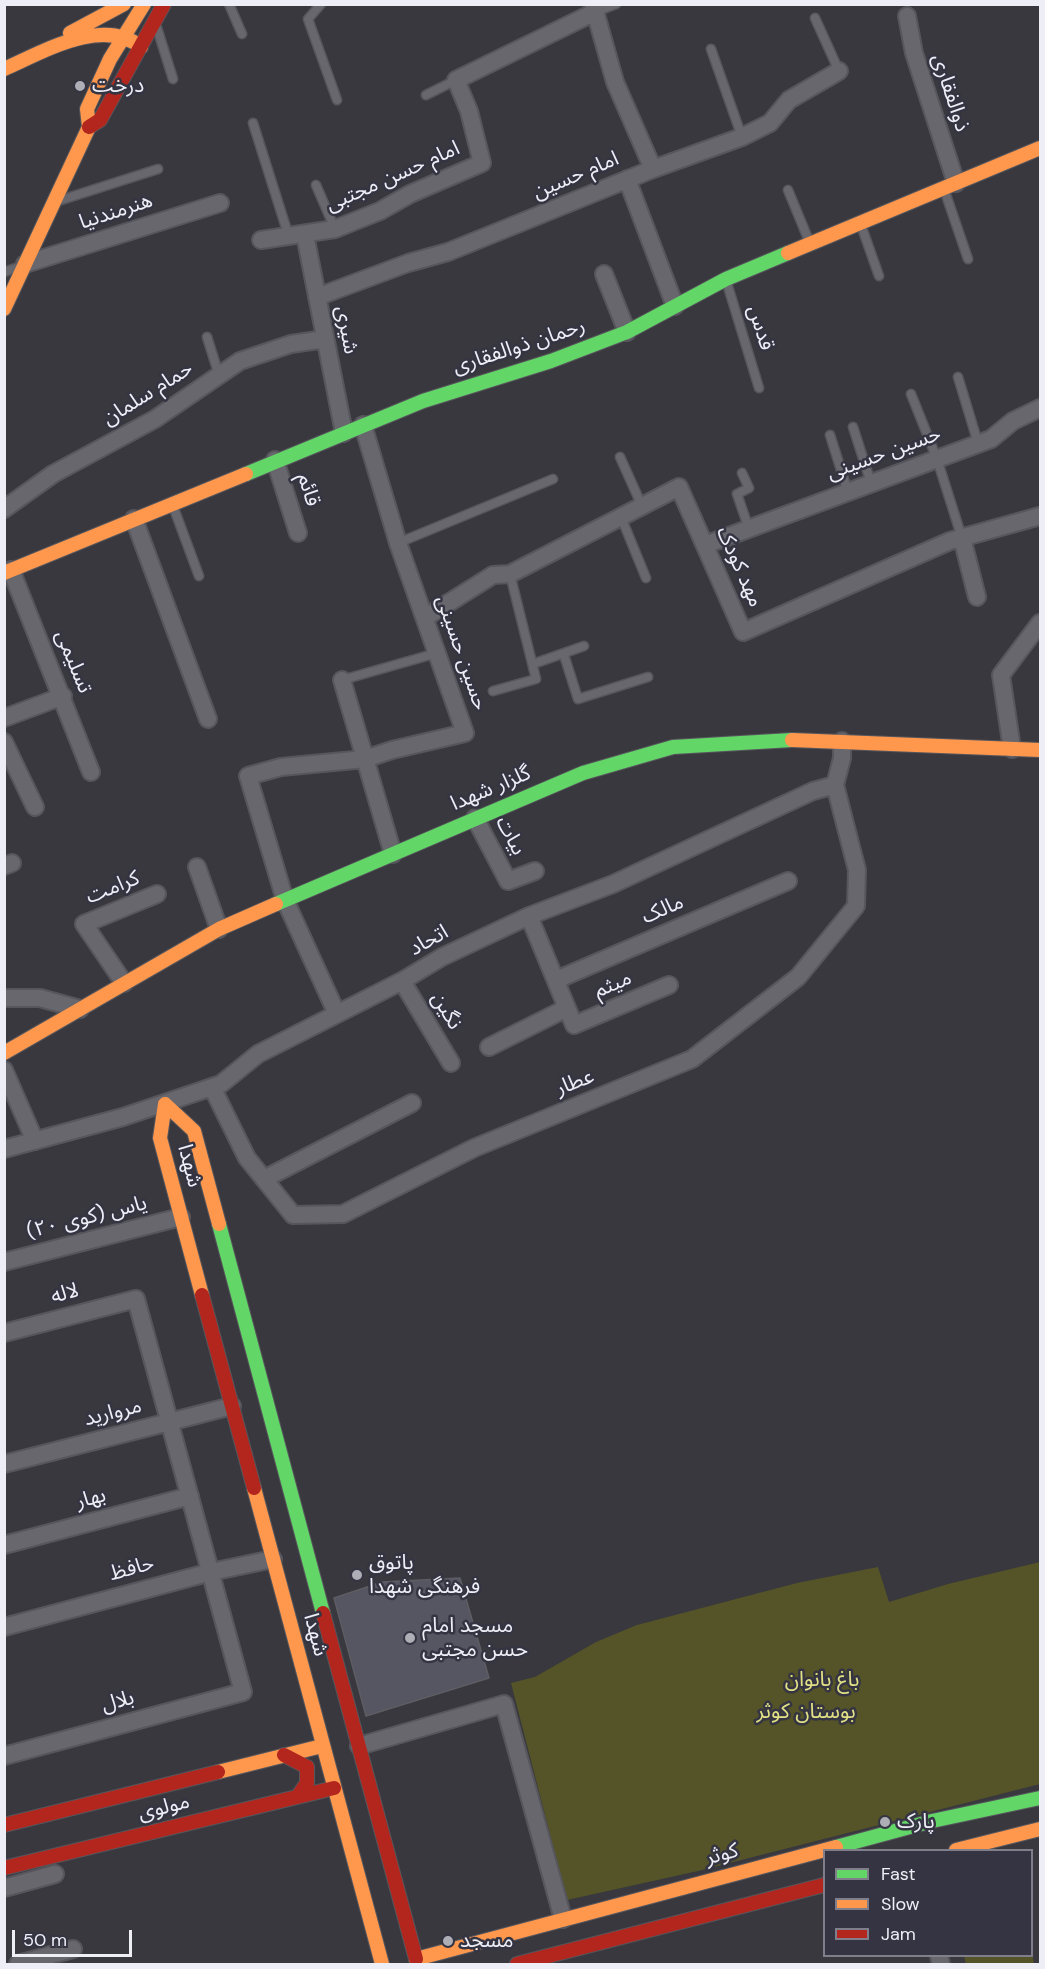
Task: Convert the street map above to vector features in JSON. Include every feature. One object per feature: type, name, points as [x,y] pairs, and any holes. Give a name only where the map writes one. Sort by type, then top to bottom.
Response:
[{"type":"street","points":[[4,68],[124,4]]},
{"type":"street","points":[[4,309],[89,127],[87,109],[144,4]]},
{"type":"street","points":[[89,127],[100,120],[164,4]]},
{"type":"street","points":[[456,80],[594,8],[615,82],[653,169]]},
{"type":"street","name":"ذوالفقاری","points":[[907,16],[914,53],[950,185]]},
{"type":"street","points":[[4,68],[75,40],[97,35],[125,36],[141,47]]},
{"type":"street","name":"امام حسین","points":[[317,297],[468,244],[627,179],[742,137],[770,123],[789,100],[839,71]]},
{"type":"street","name":"امام حسن مجتبی","points":[[261,240],[335,229],[381,211],[410,194],[482,163],[469,111],[456,80]]},
{"type":"street","name":"رحمان ذوالفقاری","points":[[8,572],[275,460],[423,401],[551,361],[627,332],[726,279],[1041,148]]},
{"type":"street","points":[[627,179],[675,306]]},
{"type":"street","name":"هنرمندنیا","points":[[25,264],[220,203]]},
{"type":"street","name":"شیری","points":[[297,236],[317,297],[344,433]]},
{"type":"street","points":[[604,274],[627,332]]},
{"type":"street","name":"حمام سلمان","points":[[4,509],[53,474],[155,419],[240,362],[281,347],[325,339]]},
{"type":"street","name":"حسین حسینی","points":[[705,545],[991,439],[1013,421],[1041,408]]},
{"type":"street","name":"حسین حسینی","points":[[285,900],[248,776],[281,767],[365,759],[392,750],[465,733],[398,543],[363,425]]},
{"type":"street","name":"قائم","points":[[275,460],[298,532]]},
{"type":"street","name":"مهد کودک","points":[[426,617],[493,575],[510,574],[679,487],[743,632],[962,538],[1041,516]]},
{"type":"street","points":[[134,519],[208,719]]},
{"type":"street","points":[[962,538],[976,597]]},
{"type":"street","name":"تسلیمی","points":[[8,572],[63,696],[91,772]]},
{"type":"street","points":[[1012,748],[1001,675],[1041,623]]},
{"type":"street","points":[[342,680],[393,854]]},
{"type":"street","points":[[4,718],[63,696]]},
{"type":"street","name":"گلزار شهدا","points":[[4,1053],[219,929],[583,773],[673,747],[773,739],[1041,750]]},
{"type":"street","points":[[835,785],[842,758],[842,741]]},
{"type":"street","points":[[4,742],[35,807]]},
{"type":"street","name":"اتحاد","points":[[4,1149],[165,1104],[221,1084],[258,1054],[402,981],[442,957],[529,916],[613,884],[813,791],[835,785]]},
{"type":"street","name":"عطار","points":[[212,1087],[247,1158],[293,1215],[343,1214],[474,1148],[692,1059],[798,977],[856,906],[857,870],[835,785]]},
{"type":"street","name":"بیات","points":[[475,818],[508,881],[535,871]]},
{"type":"street","points":[[197,867],[219,929]]},
{"type":"street","name":"مالک","points":[[556,980],[788,881]]},
{"type":"street","name":"کرامت","points":[[124,983],[84,924],[158,894]]},
{"type":"street","points":[[285,900],[337,1014]]},
{"type":"street","points":[[489,1047],[567,1008],[529,916]]},
{"type":"street","name":"نگین","points":[[402,981],[451,1063]]},
{"type":"street","name":"میثم","points":[[567,1008],[574,1025],[669,985]]},
{"type":"street","points":[[4,998],[40,998],[80,1009]]},
{"type":"street","points":[[4,1070],[35,1141]]},
{"type":"street","points":[[264,1179],[412,1103]]},
{"type":"street","name":"شهدا","points":[[165,1104],[160,1138],[322,1746],[383,1965]]},
{"type":"street","name":"شهدا","points":[[165,1104],[194,1131],[418,1962]]},
{"type":"street","name":"یاس (کوی ۲۰)","points":[[4,1262],[181,1217]]},
{"type":"street","name":"لاله","points":[[4,1333],[136,1299],[169,1422]]},
{"type":"street","name":"مروارید","points":[[4,1464],[232,1406]]},
{"type":"street","points":[[169,1422],[212,1572]]},
{"type":"street","name":"بهار","points":[[4,1545],[190,1496]]},
{"type":"street","name":"حافظ","points":[[4,1627],[212,1572],[273,1559]]},
{"type":"street","name":"بلال","points":[[4,1756],[243,1692],[212,1572]]},
{"type":"street","points":[[358,1746],[504,1704],[563,1919]]},
{"type":"street","name":"مولوی","points":[[4,1825],[322,1746]]},
{"type":"street","points":[[284,1755],[308,1767],[310,1776],[307,1786],[298,1796]]},
{"type":"street","name":"مولوی","points":[[4,1868],[334,1788]]},
{"type":"street","name":"کوثر","points":[[827,1849],[932,1821],[1041,1798]]},
{"type":"street","points":[[964,1849],[1041,1829]]},
{"type":"street","name":"کوثر","points":[[383,1965],[397,1955],[418,1962],[563,1919],[823,1850]]},
{"type":"street","points":[[4,1888],[55,1874]]},
{"type":"street","points":[[517,1965],[823,1886]]},
{"type":"street","points":[[18,1965],[72,1949]]},
{"type":"lane","points":[[229,4],[242,33]]},
{"type":"lane","points":[[321,4],[308,19],[337,100]]},
{"type":"lane","points":[[594,8],[616,4]]},
{"type":"lane","points":[[815,18],[839,71]]},
{"type":"lane","points":[[154,22],[173,79]]},
{"type":"lane","points":[[711,49],[742,137]]},
{"type":"lane","points":[[426,95],[456,80]]},
{"type":"lane","points":[[254,123],[297,236]]},
{"type":"lane","points":[[54,202],[158,169]]},
{"type":"lane","points":[[316,185],[335,229]]},
{"type":"lane","points":[[950,185],[968,259]]},
{"type":"lane","points":[[788,190],[810,244]]},
{"type":"lane","points":[[860,222],[879,276]]},
{"type":"lane","points":[[4,272],[25,264]]},
{"type":"lane","name":"قدس","points":[[726,279],[759,388]]},
{"type":"lane","points":[[207,337],[220,375]]},
{"type":"lane","points":[[958,377],[978,443]]},
{"type":"lane","points":[[911,394],[937,459],[962,538]]},
{"type":"lane","points":[[853,427],[871,483]]},
{"type":"lane","points":[[830,435],[848,492]]},
{"type":"lane","points":[[620,457],[642,506]]},
{"type":"lane","points":[[742,473],[749,488],[737,494],[748,529]]},
{"type":"lane","points":[[398,543],[553,479]]},
{"type":"lane","points":[[171,503],[199,576]]},
{"type":"lane","points":[[621,517],[646,578]]},
{"type":"lane","points":[[493,691],[536,679],[510,574]]},
{"type":"lane","points":[[532,664],[564,655],[584,646]]},
{"type":"lane","points":[[342,680],[437,653]]},
{"type":"lane","points":[[564,655],[578,699],[648,677]]},
{"type":"green space","name":"بوستان کوثر","points":[[1040,1562],[1040,1784],[698,1871],[567,1900],[511,1683],[535,1677],[596,1642],[637,1625],[797,1583],[878,1567],[889,1602],[948,1584]]},
{"type":"green space","points":[[964,1957],[1033,1957],[1034,1964],[966,1964]]},
{"type":"building","name":"مسجد امام حسن مجتبی","points":[[460,1578],[489,1678],[366,1716],[334,1598],[382,1582]]},
{"type":"traffic: fast","points":[[246,474],[423,401],[551,361],[627,332],[726,279],[788,253]]},
{"type":"traffic: fast","points":[[276,904],[583,773],[673,747],[792,740]]},
{"type":"traffic: fast","points":[[219,1224],[323,1613]]},
{"type":"traffic: fast","points":[[836,1847],[932,1821],[1040,1798]]},
{"type":"traffic: slow","points":[[70,33],[124,4]]},
{"type":"traffic: slow","points":[[4,309],[89,127],[87,109],[110,59],[144,4]]},
{"type":"traffic: slow","points":[[4,69],[54,46],[91,36],[109,35],[126,38],[141,47]]},
{"type":"traffic: slow","points":[[788,253],[1040,148]]},
{"type":"traffic: slow","points":[[4,573],[246,474]]},
{"type":"traffic: slow","points":[[792,740],[1040,750]]},
{"type":"traffic: slow","points":[[4,1053],[219,929],[276,904]]},
{"type":"traffic: slow","points":[[202,1295],[160,1138],[165,1104],[194,1131],[219,1224]]},
{"type":"traffic: slow","points":[[254,1488],[382,1964]]},
{"type":"traffic: slow","points":[[218,1772],[322,1746]]},
{"type":"traffic: slow","points":[[960,1849],[1040,1829]]},
{"type":"traffic: slow","points":[[828,1849],[836,1847]]},
{"type":"traffic: slow","points":[[416,1959],[823,1850]]},
{"type":"traffic: jam","points":[[89,127],[100,120],[164,4]]},
{"type":"traffic: jam","points":[[202,1295],[254,1488]]},
{"type":"traffic: jam","points":[[323,1613],[416,1959]]},
{"type":"traffic: jam","points":[[284,1755],[307,1767],[307,1783],[298,1796]]},
{"type":"traffic: jam","points":[[4,1825],[218,1772]]},
{"type":"traffic: jam","points":[[4,1868],[334,1788]]},
{"type":"traffic: jam","points":[[517,1964],[823,1885]]},
{"type":"place","name":"درخت","points":[[80,86]]},
{"type":"place","name":"پاتوق فرهنگی شهدا","points":[[357,1575]]},
{"type":"place","name":"مسجد امام حسن مجتبی","points":[[410,1638]]},
{"type":"place","name":"پارک","points":[[885,1822]]},
{"type":"place","name":"مسجد","points":[[448,1941]]},
{"type":"park label","name":"باغ بانوان","points":[[822,1680]]}]
